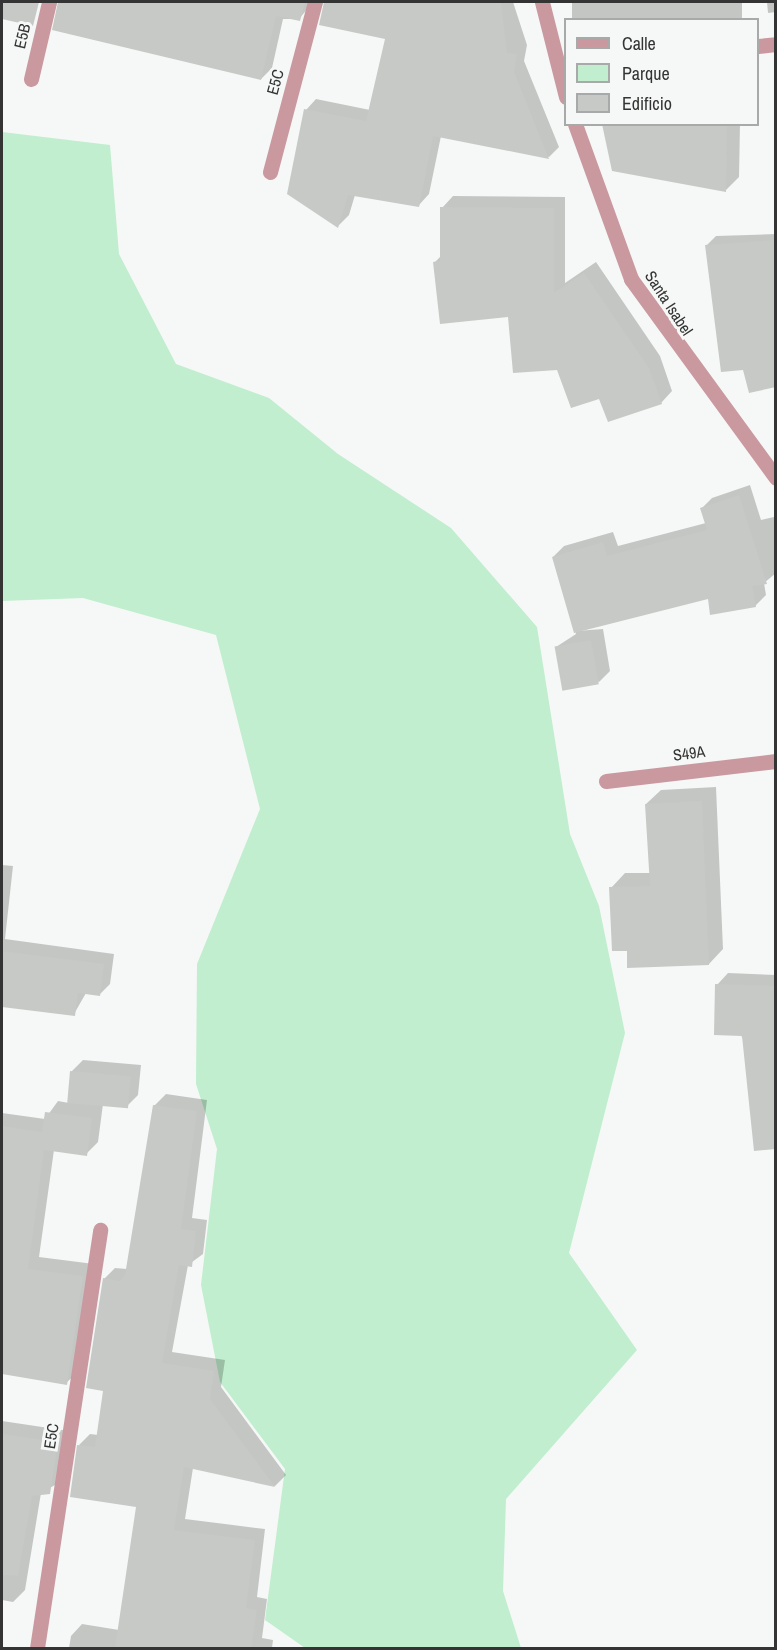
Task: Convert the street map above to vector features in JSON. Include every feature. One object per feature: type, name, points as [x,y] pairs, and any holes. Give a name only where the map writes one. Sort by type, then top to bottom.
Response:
[{"type":"street","name":"E5B","points":[[31,79],[49,2]]},
{"type":"street","name":"E5C","points":[[270,172],[315,2]]},
{"type":"street","points":[[542,2],[564,87]]},
{"type":"street","points":[[759,46],[776,44]]},
{"type":"street","name":"Santa Isabel","points":[[576,126],[631,279],[776,478]]},
{"type":"street","name":"S49A","points":[[606,781],[776,761]]},
{"type":"street","name":"E5C","points":[[37,1648],[100,1230]]},
{"type":"green space","points":[[2,132],[110,145],[119,254],[176,364],[269,398],[338,454],[451,528],[537,627],[570,834],[599,906],[625,1033],[569,1253],[637,1350],[506,1499],[503,1591],[521,1648],[305,1648],[265,1620],[285,1469],[220,1382],[201,1285],[217,1149],[196,1084],[197,964],[260,809],[216,635],[83,598],[2,601]]},
{"type":"building","points":[[2,2],[39,2],[33,26],[2,19]]},
{"type":"building","points":[[58,2],[305,2],[300,21],[276,16],[261,80],[52,30]]},
{"type":"building","points":[[324,2],[501,2],[507,53],[517,54],[514,72],[549,159],[433,136],[419,207],[348,195],[338,228],[287,194],[304,109],[366,121],[385,39],[319,25]]},
{"type":"building","points":[[602,126],[727,126],[726,192],[612,171]]},
{"type":"building","points":[[440,207],[554,208],[554,293],[584,273],[649,368],[662,404],[608,422],[599,399],[571,408],[557,370],[513,373],[508,317],[440,324],[433,262],[440,261]]},
{"type":"building","points":[[776,240],[776,387],[749,393],[743,370],[721,372],[705,245]]},
{"type":"building","points":[[739,495],[767,584],[752,586],[756,607],[710,615],[708,599],[574,633],[552,557],[603,542],[607,556],[707,530],[700,508]]},
{"type":"building","points":[[591,640],[599,684],[562,691],[555,646]]},
{"type":"building","points":[[702,801],[709,965],[627,968],[627,951],[612,951],[609,887],[650,886],[645,804]]},
{"type":"building","points":[[2,951],[104,964],[100,996],[78,993],[75,1016],[2,1007]]},
{"type":"building","points":[[715,984],[776,986],[776,1149],[754,1151],[742,1036],[714,1035]]},
{"type":"building","points":[[70,1071],[131,1076],[128,1108],[67,1103]]},
{"type":"building","points":[[153,1105],[197,1111],[181,1229],[196,1231],[192,1267],[179,1265],[162,1363],[214,1371],[210,1399],[275,1487],[184,1467],[174,1530],[255,1540],[246,1608],[257,1610],[251,1648],[115,1648],[136,1507],[70,1497],[77,1445],[95,1447],[103,1391],[86,1388],[103,1278],[120,1281],[125,1275]]},
{"type":"building","points":[[45,1112],[92,1118],[87,1156],[44,1150],[28,1269],[83,1276],[67,1385],[2,1374],[2,1126],[42,1132]]},
{"type":"building","points":[[2,1434],[58,1442],[50,1494],[32,1496],[18,1576],[2,1575]]}]
